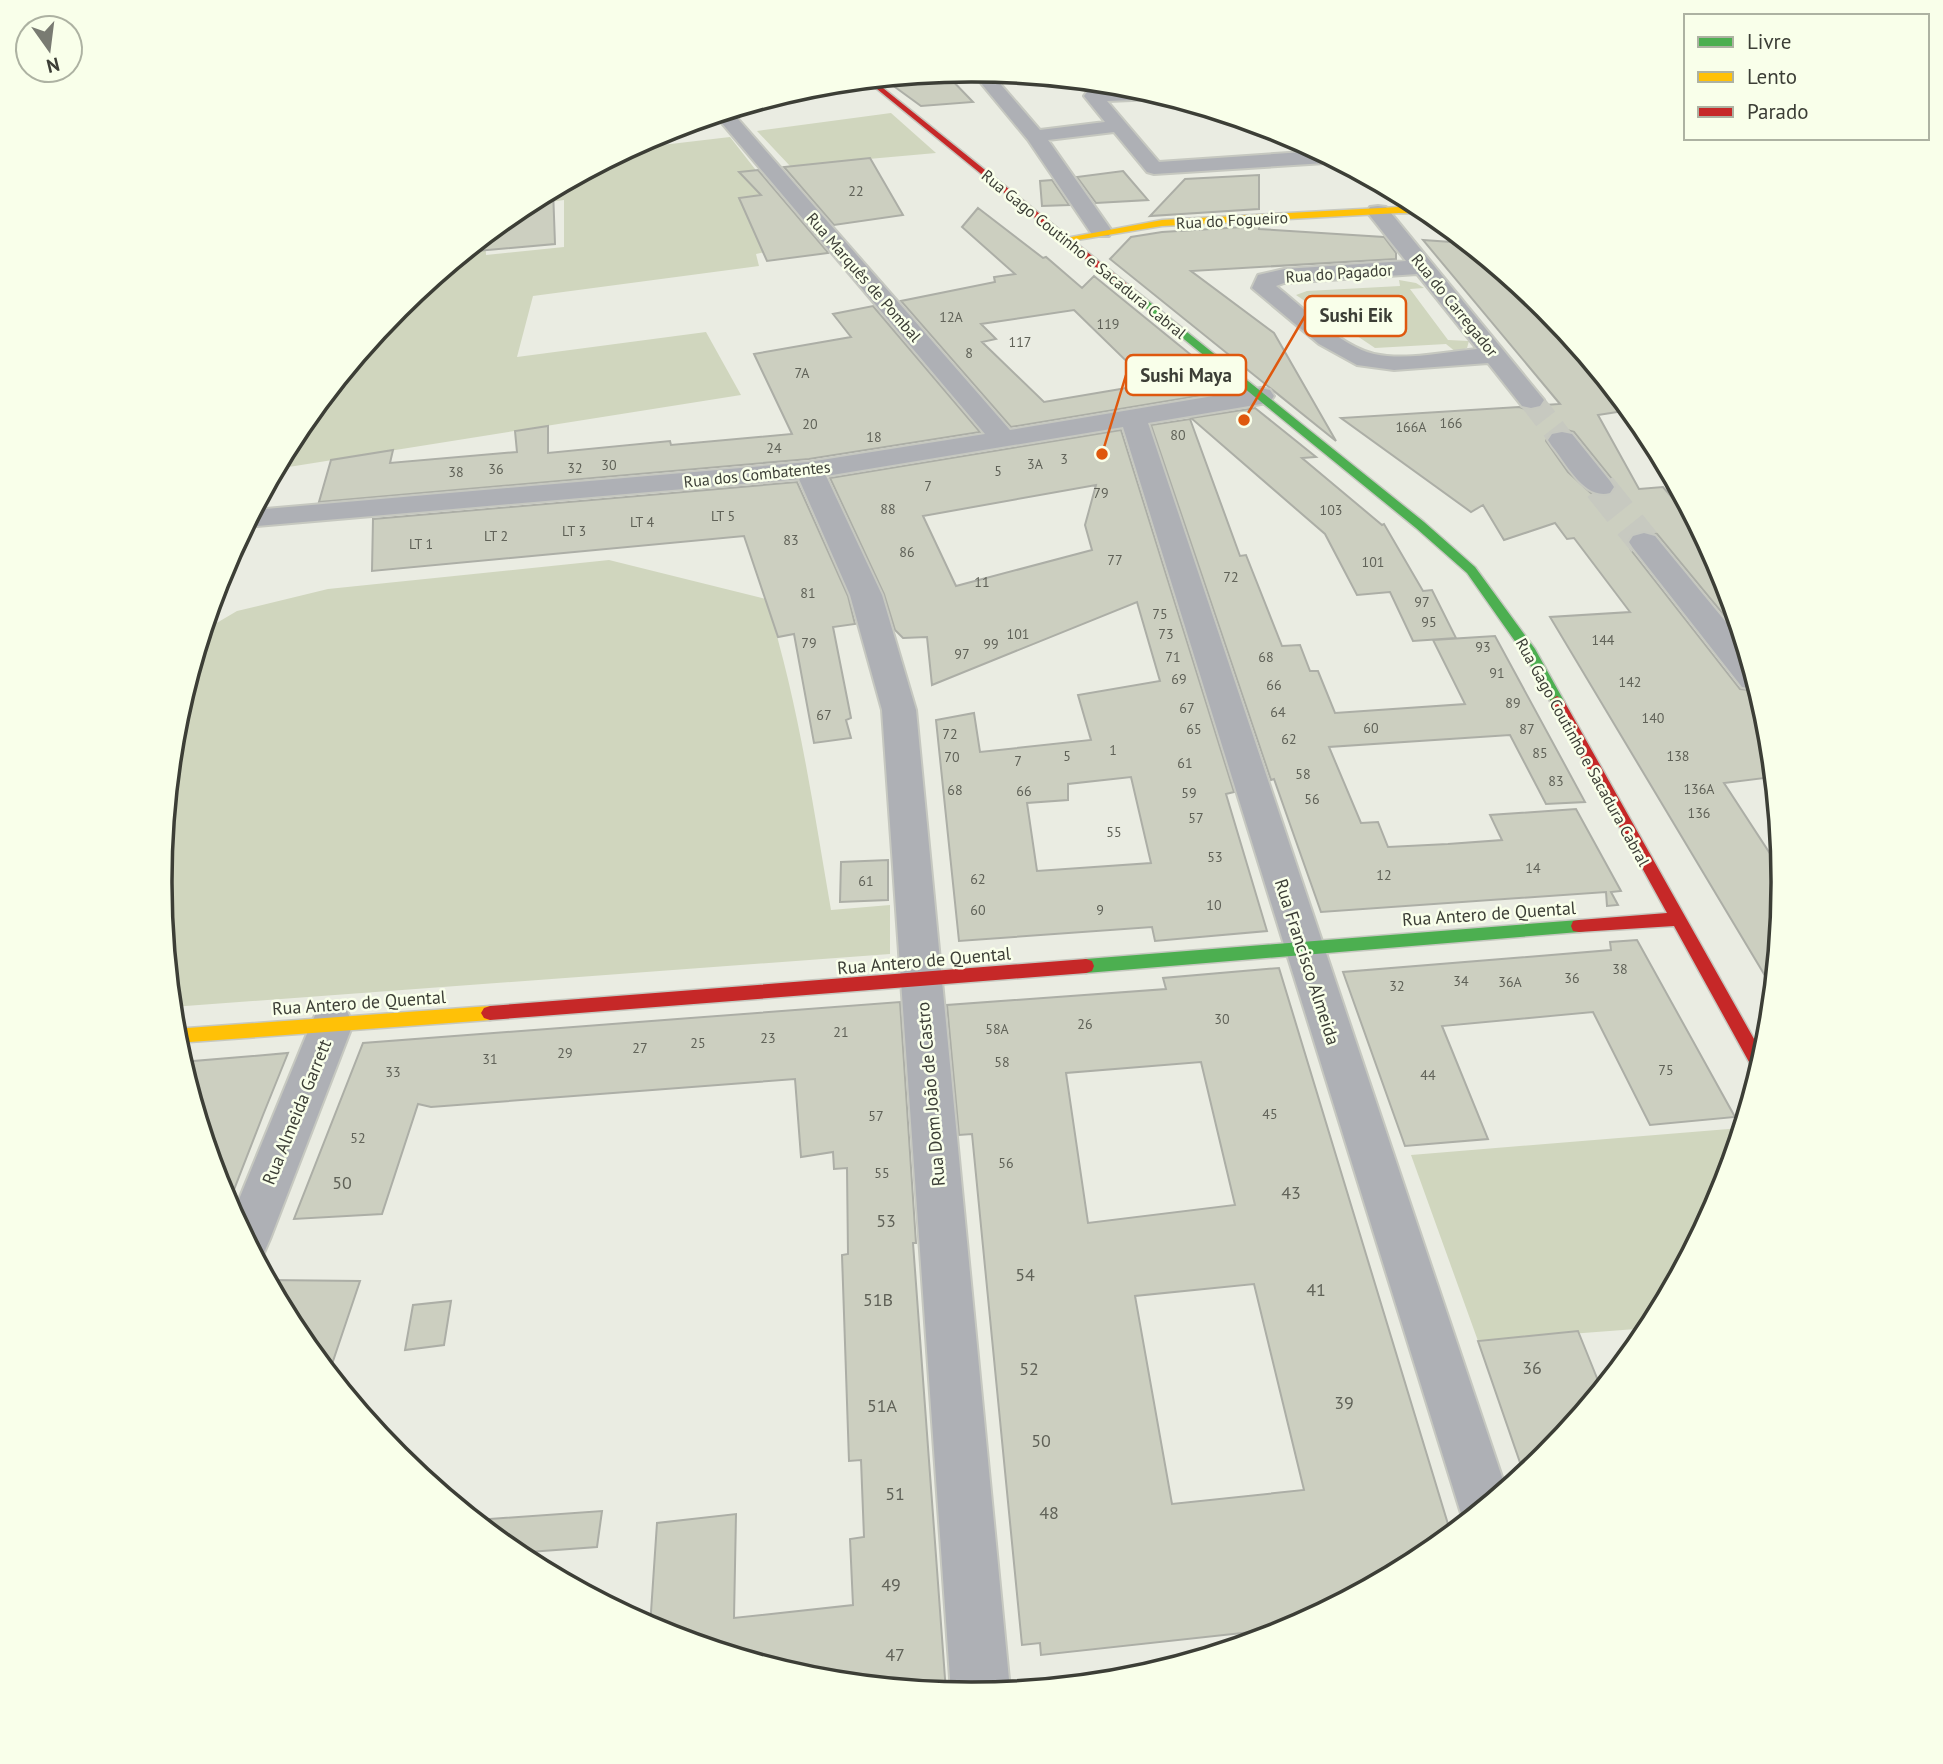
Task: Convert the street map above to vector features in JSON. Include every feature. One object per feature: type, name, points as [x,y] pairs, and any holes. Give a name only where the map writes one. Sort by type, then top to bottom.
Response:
[{"type":"street","points":[[989,83],[1035,136],[1101,231]]},
{"type":"street","name":"Rua Gago Coutinho e Sacadura Cabral","points":[[879,88],[1420,525],[1471,570],[1530,652],[1752,1053]]},
{"type":"street","points":[[1113,95],[1093,96],[1154,168],[1310,158]]},
{"type":"street","name":"Rua Marquês de Pombal","points":[[729,120],[1004,440]]},
{"type":"street","points":[[1035,136],[1118,126]]},
{"type":"street","name":"Rua do Fogueiro","points":[[1389,211],[1402,208]]},
{"type":"street","name":"Rua do Carregador","points":[[1389,211],[1424,267],[1531,400]]},
{"type":"street","name":"Rua do Fogueiro","points":[[1065,239],[1162,223],[1407,211]]},
{"type":"street","name":"Rua do Pagador","points":[[1424,267],[1284,276],[1266,280],[1264,288],[1347,352],[1366,360],[1388,363],[1496,355]]},
{"type":"street","name":"Rua dos Combatentes","points":[[259,518],[810,470],[1261,396]]},
{"type":"street","name":"Rua Francisco Almeida","points":[[1133,418],[1482,1497]]},
{"type":"street","points":[[1562,440],[1600,486]]},
{"type":"street","name":"Rua Dom João de Castro","points":[[810,470],[866,595],[899,710],[980,1682]]},
{"type":"street","points":[[1644,542],[1740,661]]},
{"type":"street","name":"Rua Antero de Quental","points":[[187,1035],[921,981],[1302,947],[1676,919]]},
{"type":"street","name":"Rua Almeida Garrett","points":[[250,1228],[332,1024]]},
{"type":"green space","points":[[891,113],[936,153],[790,166],[757,131]]},
{"type":"green space","points":[[730,137],[812,242],[756,254],[759,266],[533,296],[517,357],[706,332],[741,395],[289,467],[337,395],[370,355],[406,316],[444,281],[486,248],[486,255],[564,247],[564,200],[551,202],[660,145]]},
{"type":"green space","points":[[1399,280],[1416,283],[1424,288],[1410,289],[1448,340],[1469,341],[1467,348],[1456,352],[1446,344],[1375,348],[1296,295],[1307,291],[1400,286]]},
{"type":"green space","points":[[609,560],[766,599],[796,714],[831,910],[890,905],[890,954],[182,1006],[173,934],[173,830],[187,726],[214,625],[237,611],[328,589]]},
{"type":"green space","points":[[1732,1129],[1689,1236],[1634,1329],[1478,1341],[1411,1155]]},
{"type":"building","points":[[954,83],[973,102],[921,106],[894,86]]},
{"type":"building","points":[[870,158],[903,215],[834,225],[784,167]]},
{"type":"building","points":[[758,170],[828,253],[767,261],[739,198],[761,195],[739,172]]},
{"type":"building","points":[[1123,171],[1148,200],[1096,203],[1077,177]]},
{"type":"building","points":[[1259,175],[1259,209],[1150,216],[1185,179]]},
{"type":"building","points":[[1052,180],[1069,205],[1042,206],[1040,181]]},
{"type":"building","points":[[553,201],[555,244],[482,250]]},
{"type":"building","points":[[978,208],[1043,258],[1046,257],[1082,288],[1094,276],[1234,390],[1011,427],[901,301],[995,282],[994,277],[1015,274],[962,227]],"holes":[[[1074,310],[1150,384],[1044,402],[982,342],[996,339],[981,324]]]},
{"type":"building","points":[[1259,226],[1259,229],[1384,237],[1396,253],[1396,259],[1191,271],[1274,333],[1336,441],[1110,259],[1131,237],[1162,232]]},
{"type":"building","points":[[1423,240],[1450,242],[1537,316],[1573,355],[1618,412],[1598,415],[1639,489],[1663,487],[1673,499],[1689,528],[1726,618],[1657,534],[1643,530],[1632,533],[1627,541],[1631,550],[1740,689],[1747,690],[1764,778],[1724,783],[1770,854],[1770,934],[1765,976],[1550,617],[1630,612],[1574,538],[1567,539],[1555,523],[1504,540],[1483,505],[1471,512],[1341,418],[1519,407],[1532,411],[1544,405],[1560,404]],"holes":[[[1563,429],[1574,432],[1616,486],[1612,494],[1601,496],[1591,493],[1568,472],[1546,441],[1550,433]]]},
{"type":"building","points":[[873,306],[980,432],[809,459],[319,502],[331,460],[393,450],[390,463],[517,452],[515,431],[548,426],[548,453],[670,441],[671,445],[792,434],[754,354],[851,337],[833,314]]},
{"type":"building","points":[[1255,408],[1316,457],[1302,458],[1384,524],[1423,591],[1432,590],[1456,638],[1413,641],[1390,592],[1357,595],[1325,534],[1191,418]]},
{"type":"building","points":[[1190,419],[1240,556],[1246,555],[1282,646],[1300,645],[1310,671],[1318,671],[1335,713],[1465,704],[1433,640],[1495,636],[1585,802],[1546,804],[1510,735],[1329,747],[1361,823],[1378,822],[1388,847],[1448,844],[1502,840],[1490,815],[1576,809],[1621,891],[1611,892],[1618,905],[1607,906],[1606,892],[1321,912],[1274,779],[1271,780],[1151,425]]},
{"type":"building","points":[[1121,430],[1234,792],[1226,794],[1267,931],[1155,941],[1152,927],[959,941],[936,720],[974,713],[980,752],[1091,740],[1078,695],[1160,681],[1137,602],[932,685],[927,637],[903,638],[895,630],[884,594],[830,478]],"holes":[[[1096,485],[1085,525],[1092,550],[956,586],[923,516]],[[1131,777],[1151,863],[1037,871],[1027,803],[1068,800],[1068,784]]]},
{"type":"building","points":[[797,482],[848,596],[855,624],[833,627],[851,718],[846,720],[851,738],[814,743],[794,634],[778,637],[744,536],[372,571],[373,519]]},
{"type":"building","points":[[888,860],[888,900],[840,902],[841,862]]},
{"type":"building","points":[[1637,940],[1735,1117],[1650,1125],[1593,1012],[1442,1026],[1488,1139],[1405,1146],[1343,972],[1611,950],[1610,942]]},
{"type":"building","points":[[1279,968],[1448,1524],[1371,1575],[1278,1621],[1246,1633],[1041,1655],[1040,1643],[1022,1645],[972,1134],[959,1135],[947,1005],[1166,989],[1163,978]],"holes":[[[1201,1062],[1235,1205],[1088,1223],[1066,1073]],[[1254,1284],[1304,1490],[1172,1504],[1135,1296]]]},
{"type":"building","points":[[900,1002],[916,1243],[913,1243],[945,1681],[867,1675],[815,1666],[714,1639],[651,1614],[657,1523],[736,1514],[734,1618],[853,1605],[850,1539],[864,1537],[861,1460],[849,1461],[842,1255],[848,1254],[847,1168],[834,1169],[833,1152],[801,1157],[795,1079],[431,1107],[418,1104],[382,1214],[294,1219],[363,1043]]},
{"type":"building","points":[[288,1053],[234,1190],[214,1139],[192,1061]]},
{"type":"building","points":[[278,1280],[360,1281],[333,1363]]},
{"type":"building","points":[[451,1301],[444,1345],[405,1350],[413,1305]]},
{"type":"building","points":[[1578,1331],[1597,1379],[1520,1463],[1478,1341]]},
{"type":"building","points":[[602,1511],[597,1547],[534,1552],[489,1519]]},
{"type":"tunnel","points":[[1531,400],[1562,440]]},
{"type":"tunnel","points":[[1600,487],[1644,542]]},
{"type":"traffic: fast","points":[[1134,294],[1420,525],[1471,570],[1530,652],[1557,701]]},
{"type":"traffic: fast","points":[[1086,966],[1579,926]]},
{"type":"traffic: slow","points":[[1065,239],[1162,223],[1405,210]]},
{"type":"traffic: slow","points":[[187,1035],[490,1013]]},
{"type":"traffic: jam","points":[[879,88],[1134,294]]},
{"type":"traffic: jam","points":[[1557,701],[1753,1053]]},
{"type":"traffic: jam","points":[[1579,926],[1676,919]]},
{"type":"traffic: jam","points":[[490,1013],[1086,966]]},
{"type":"place","name":"Sushi Eik","points":[[1244,420]]},
{"type":"place","name":"Sushi Maya","points":[[1102,454]]}]
